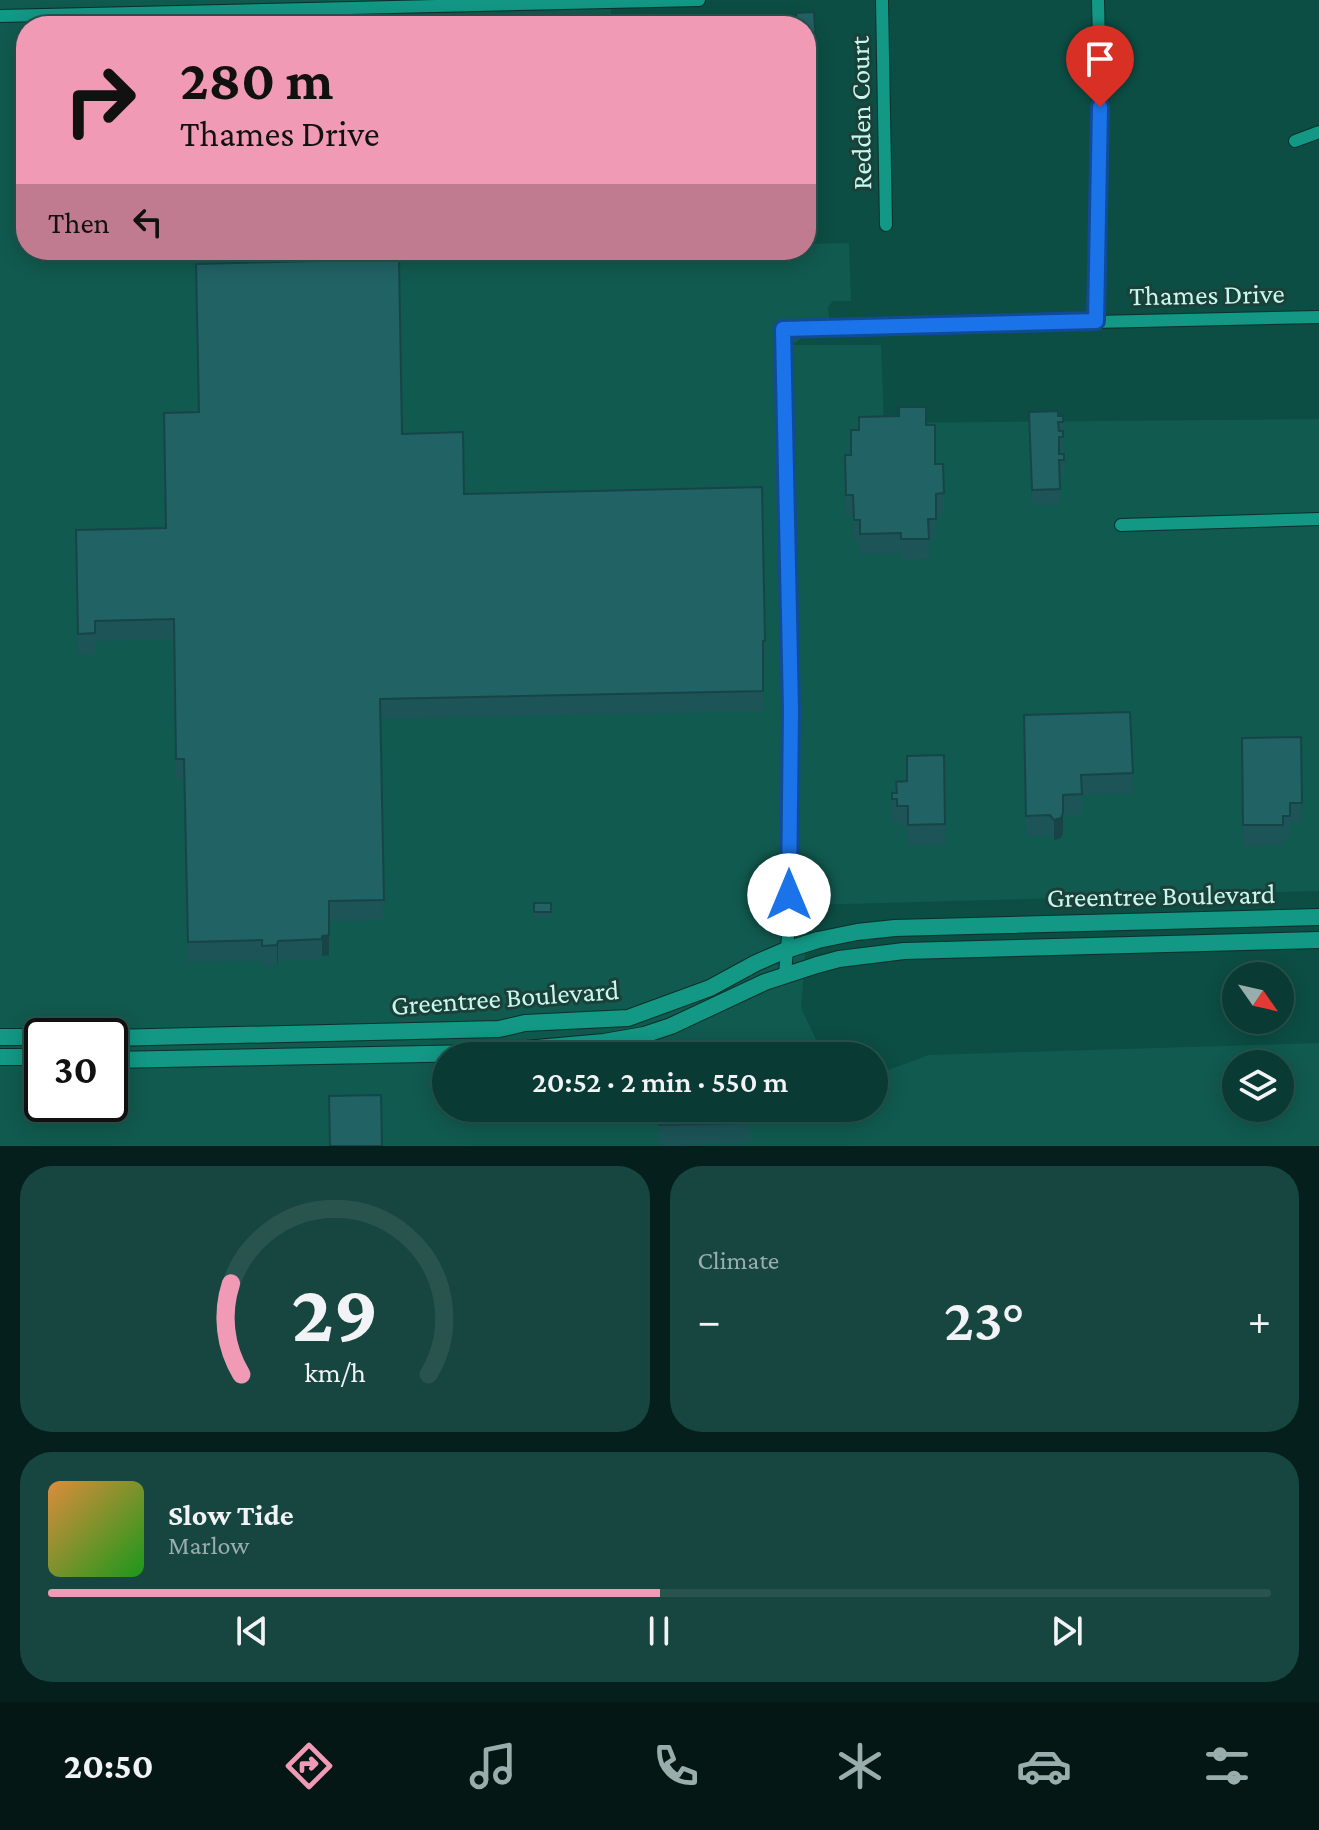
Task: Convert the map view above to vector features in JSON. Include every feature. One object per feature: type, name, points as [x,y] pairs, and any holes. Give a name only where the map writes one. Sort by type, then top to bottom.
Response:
[{"type":"main road","name":"Greentree Boulevard","points":[[128,1038],[499,1029],[525,1023],[628,1018],[710,988],[786,950],[857,932],[895,928],[1319,917]]},
{"type":"main road","name":"Greentree Boulevard","points":[[128,1060],[479,1053],[604,1042],[644,1035],[671,1026],[785,975],[839,959],[904,951],[1319,940]]},
{"type":"main road","points":[[0,1037],[24,1037]]},
{"type":"main road","points":[[0,1057],[24,1057]]},
{"type":"street","points":[[0,16],[426,3],[699,0]]},
{"type":"street","name":"Redden Court","points":[[882,0],[886,225]]},
{"type":"street","points":[[1096,321],[1101,133],[1098,0]]},
{"type":"street","points":[[1295,141],[1319,132]]},
{"type":"street","name":"Thames Drive","points":[[785,975],[789,923],[791,710],[783,329],[1319,317]]},
{"type":"street","points":[[1121,525],[1319,519]]},
{"type":"shaded area","points":[[0,0],[611,0],[611,16],[16,16],[16,260],[816,260],[816,244],[849,243],[851,301],[833,301],[828,307],[829,318],[792,345],[881,345],[884,423],[1319,419],[1319,891],[809,905],[801,1008],[817,1042],[432,1042],[432,1122],[888,1122],[888,1070],[929,1055],[1319,1043],[1319,1146],[0,1146]]},
{"type":"building","points":[[814,12],[814,16],[796,16],[796,13]]},
{"type":"building","points":[[399,260],[402,434],[463,432],[464,494],[762,487],[763,691],[380,699],[384,900],[329,901],[329,935],[322,936],[322,939],[278,941],[277,945],[262,946],[262,940],[188,942],[184,759],[176,759],[174,619],[95,621],[95,633],[78,634],[76,530],[166,528],[164,413],[199,412],[196,264]]},
{"type":"building","points":[[899,407],[926,407],[926,425],[935,425],[935,464],[943,464],[944,493],[936,494],[936,519],[928,519],[929,539],[901,539],[901,533],[860,534],[860,520],[854,520],[853,495],[846,495],[845,455],[851,455],[851,430],[859,430],[859,417],[899,416]]},
{"type":"building","points":[[1058,411],[1058,416],[1063,416],[1063,422],[1058,422],[1059,431],[1063,431],[1063,437],[1059,437],[1059,454],[1064,454],[1064,460],[1059,460],[1060,489],[1032,490],[1029,412]]},
{"type":"building","points":[[1130,712],[1133,773],[1081,775],[1082,794],[1063,795],[1061,818],[1026,816],[1024,715]]},
{"type":"building","points":[[1301,737],[1302,803],[1290,803],[1290,816],[1283,816],[1283,825],[1243,825],[1242,738]]},
{"type":"building","points":[[944,755],[945,824],[908,825],[908,806],[897,806],[897,799],[892,799],[892,793],[897,793],[896,782],[907,781],[907,756]]},
{"type":"building","points":[[534,903],[551,903],[551,912],[534,912]]},
{"type":"building","points":[[381,1095],[382,1146],[330,1146],[329,1096]]},
{"type":"building","points":[[659,1122],[750,1122],[750,1123],[659,1125]]},
{"type":"route","points":[[789,895],[791,710],[783,329],[1096,321],[1100,107]]}]
